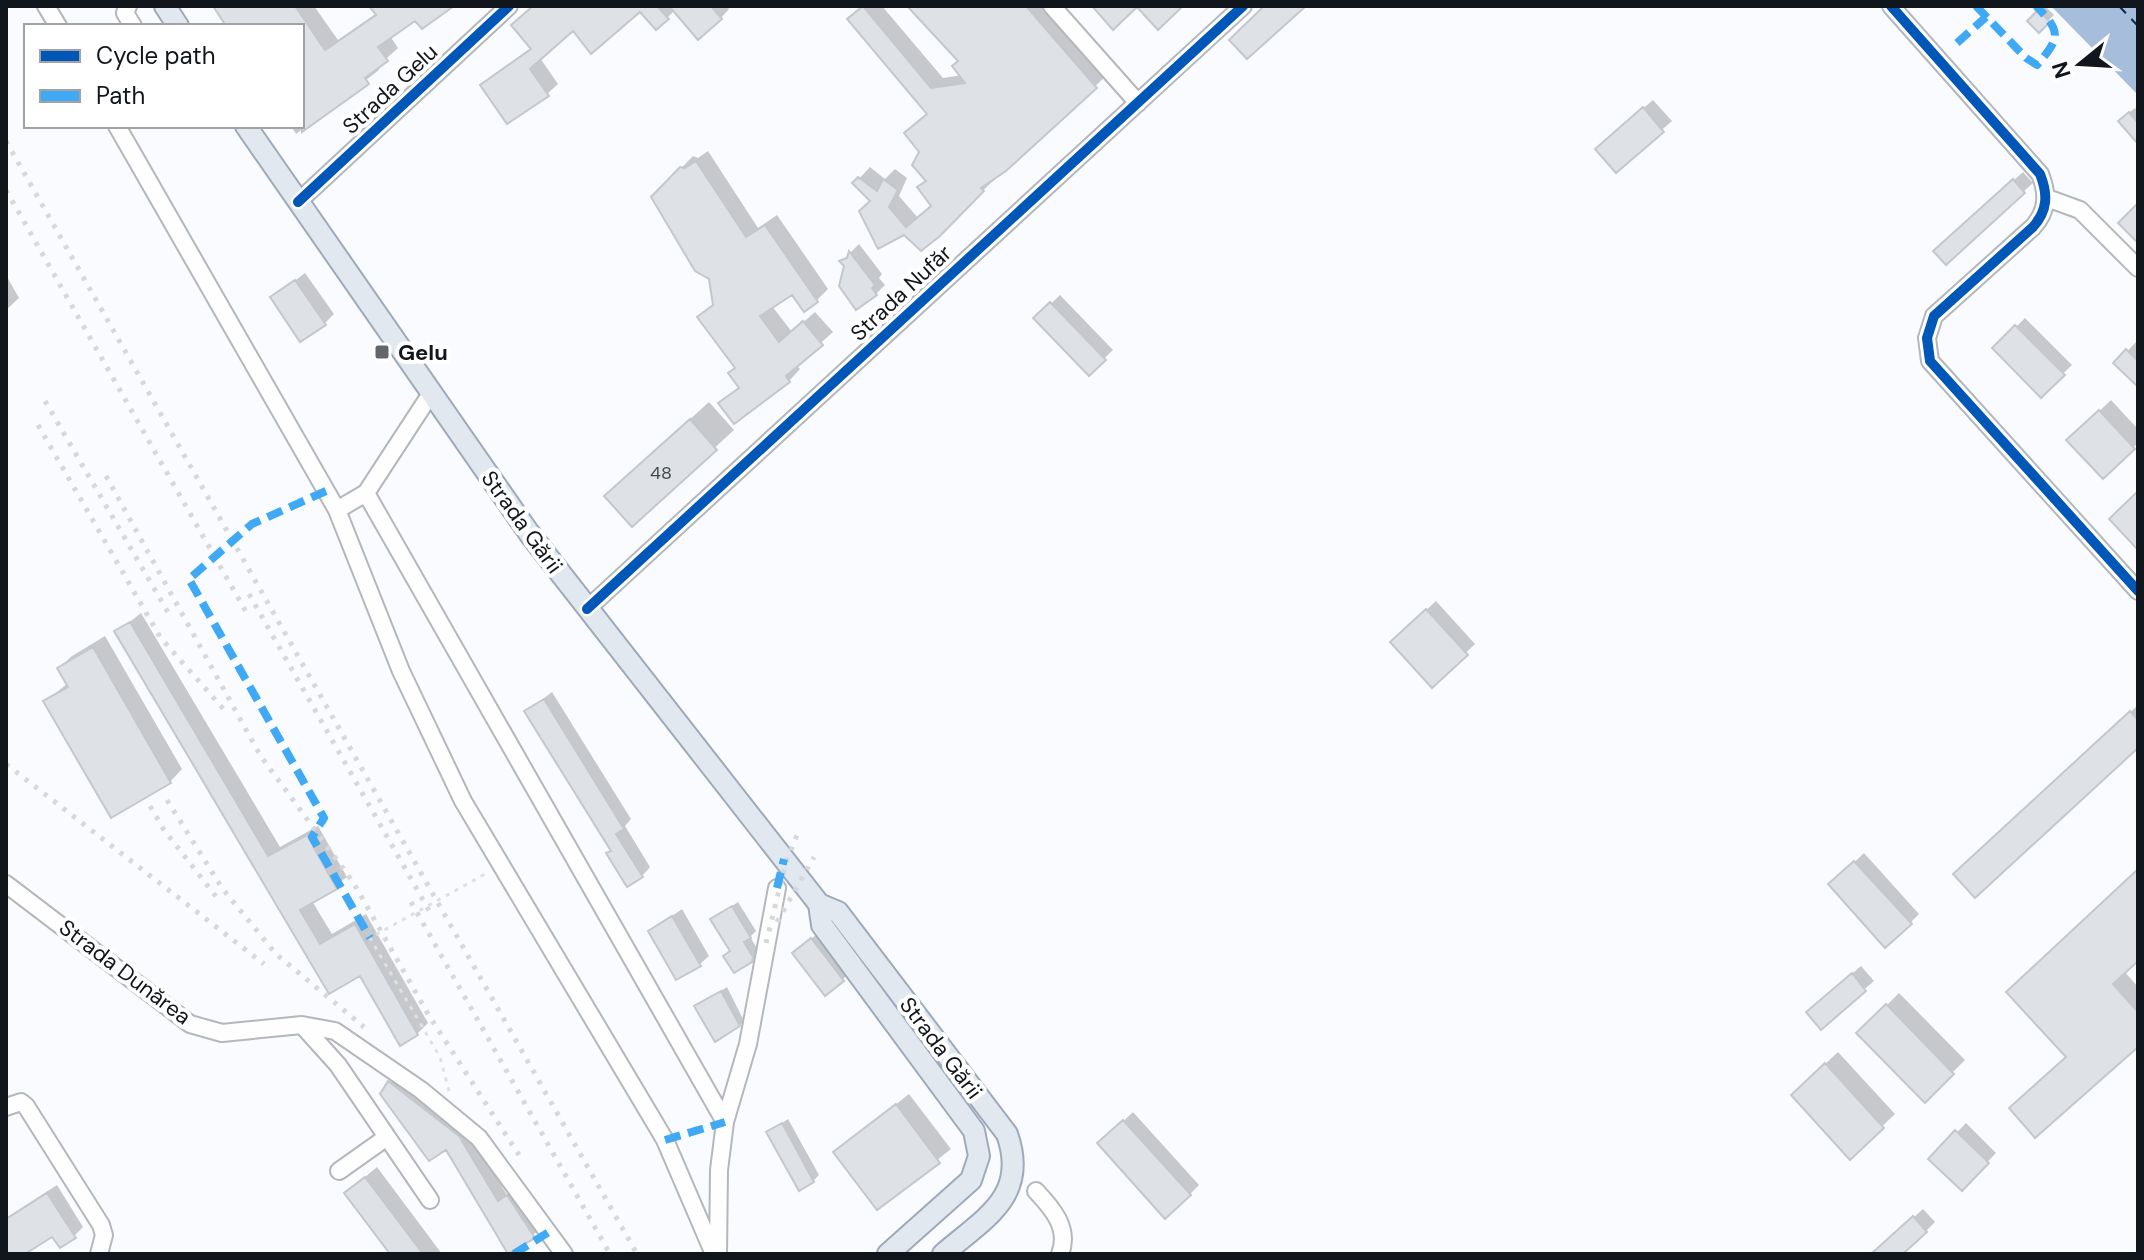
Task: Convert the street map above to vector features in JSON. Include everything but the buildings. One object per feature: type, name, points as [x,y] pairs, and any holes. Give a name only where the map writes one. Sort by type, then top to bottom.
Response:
[{"type":"main road","points":[[165,6],[177,24]]},
{"type":"main road","name":"Strada Gării","points":[[247,128],[430,395],[587,609],[819,904],[838,912],[1007,1134],[1015,1160],[1013,1178],[1006,1196],[943,1254]]},
{"type":"main road","name":"Strada Gării","points":[[819,904],[822,925],[974,1131],[979,1156],[971,1180],[888,1254]]},
{"type":"street","points":[[46,6],[57,24]]},
{"type":"street","points":[[128,6],[125,13],[132,24]]},
{"type":"street","name":"Strada Gelu","points":[[298,202],[509,6]]},
{"type":"street","points":[[1052,6],[1138,103]]},
{"type":"street","name":"Strada Nufăr","points":[[587,609],[1243,6]]},
{"type":"street","points":[[1891,6],[2040,174],[2047,198],[2044,211],[2033,227],[1934,316],[1927,338],[1929,354],[1938,373],[2138,591]]},
{"type":"street","points":[[118,128],[337,510],[401,671],[463,801],[665,1140],[716,1254]]},
{"type":"street","points":[[2047,198],[2080,210],[2138,268]]},
{"type":"street","points":[[337,510],[366,493],[430,395]]},
{"type":"street","points":[[366,493],[725,1122]]},
{"type":"street","name":"Strada Dunărea","points":[[6,884],[190,1024],[222,1033],[302,1025],[335,1031],[441,1106],[479,1138],[564,1254]]},
{"type":"street","points":[[716,1254],[719,1170],[725,1122],[748,1044],[777,888]]},
{"type":"street","points":[[302,1025],[338,1065],[430,1200]]},
{"type":"street","points":[[6,1107],[21,1102],[26,1106],[76,1185],[101,1225],[104,1235],[99,1254]]},
{"type":"street","points":[[339,1171],[387,1137]]},
{"type":"street","points":[[1036,1191],[1054,1210],[1064,1234],[1060,1254]]},
{"type":"path","points":[[441,1106],[451,1087],[440,1057],[370,938],[501,866]]},
{"type":"water","points":[[2051,6],[2138,6],[2138,95]]},
{"type":"ferry route","points":[[2119,6],[2138,26]]},
{"type":"railway","points":[[6,141],[637,1254]]},
{"type":"railway","points":[[6,190],[249,617]]},
{"type":"railway","points":[[45,401],[169,614]]},
{"type":"railway","points":[[38,425],[160,637],[227,713]]},
{"type":"railway","points":[[106,476],[260,755],[353,882],[428,1014],[519,1155]]},
{"type":"railway","points":[[249,594],[431,914]]},
{"type":"railway","points":[[6,764],[264,964]]},
{"type":"railway","points":[[167,800],[222,888],[276,954],[364,1027]]},
{"type":"railway","points":[[150,806],[164,830],[218,899]]},
{"type":"railway","points":[[766,943],[786,862],[797,835]]},
{"type":"railway","points":[[777,922],[814,857]]},
{"type":"railway","points":[[411,902],[610,1254]]},
{"type":"marked path","points":[[1976,6],[2026,58],[2037,65],[2050,48],[2055,35],[2050,22],[2036,6]]},
{"type":"marked path","points":[[1957,43],[1986,17]]},
{"type":"marked path","points":[[326,491],[252,524],[189,579],[324,818],[312,837],[370,938]]},
{"type":"marked path","points":[[777,888],[784,859]]},
{"type":"marked path","points":[[665,1140],[725,1122]]},
{"type":"marked path","points":[[514,1254],[549,1232]]},
{"type":"cycle path","points":[[298,202],[509,6]]},
{"type":"cycle path","points":[[587,609],[1243,6]]},
{"type":"cycle path","points":[[1891,6],[2040,174],[2045,195],[2042,214],[2033,227],[1934,316],[1927,338],[1930,361],[2138,591]]},
{"type":"place","name":"Gelu","points":[[382,352]]}]
